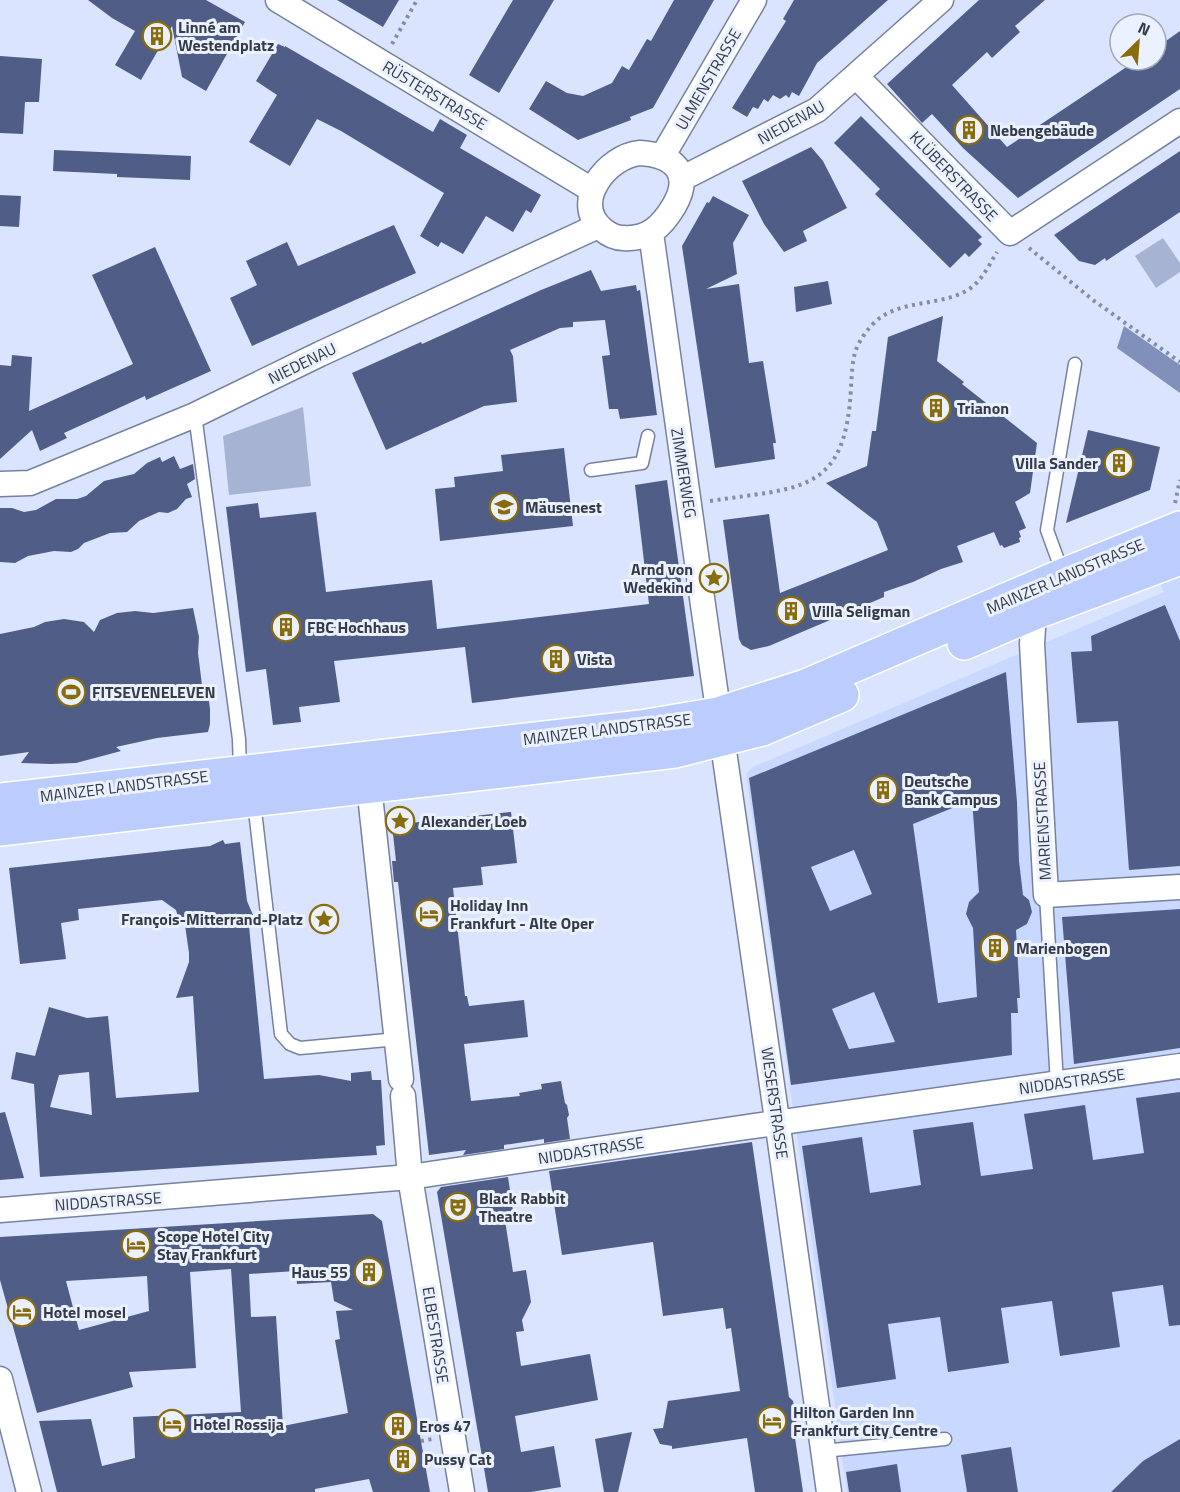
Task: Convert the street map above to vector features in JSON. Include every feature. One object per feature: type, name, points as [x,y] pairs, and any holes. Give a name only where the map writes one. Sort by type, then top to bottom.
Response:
[{"type":"main road","name":"MAINZER LANDSTRASSE","points":[[0,800],[247,786],[369,786],[675,751],[720,726],[807,686],[1064,575],[1177,516]]},
{"type":"main road","name":"MAINZER LANDSTRASSE","points":[[0,829],[247,786],[641,727],[720,726],[762,729],[1034,613],[1180,558]]},
{"type":"street","name":"RÜSTERSTRASSE","points":[[278,0],[592,190]]},
{"type":"street","name":"ULMENSTRASSE","points":[[662,157],[754,0]]},
{"type":"street","name":"NIEDENAU","points":[[683,178],[817,110],[940,0]]},
{"type":"street","name":"KLÜBERSTRASSE","points":[[857,76],[1010,233],[1180,121]]},
{"type":"street","points":[[640,153],[662,157],[678,169],[683,178],[681,191],[669,214],[651,233],[635,238],[610,236],[598,226],[591,211],[592,190],[603,173],[627,155],[640,153]]},
{"type":"street","name":"NIEDENAU","points":[[0,484],[30,483],[195,416],[320,354],[598,226]]},
{"type":"street","name":"ZIMMERWEG","points":[[651,233],[720,726]]},
{"type":"street","name":"MARIENSTRASSE","points":[[1034,613],[1032,644],[1046,895],[1180,887]]},
{"type":"street","name":"WESERSTRASSE","points":[[720,726],[829,1492]]},
{"type":"street","points":[[369,786],[398,1038],[410,1177]]},
{"type":"street","name":"NIDDASTRASSE","points":[[0,1210],[410,1177],[778,1122],[1180,1066]]},
{"type":"street","name":"ELBESTRASSE","points":[[410,1177],[462,1492]]},
{"type":"street","points":[[0,1379],[29,1492]]},
{"type":"lane","points":[[1064,575],[1047,530],[1075,364]]},
{"type":"lane","points":[[195,416],[281,1034],[290,1044],[300,1048],[398,1038]]},
{"type":"lane","points":[[591,470],[642,463],[648,436]]},
{"type":"lane","points":[[1046,895],[1057,1084]]},
{"type":"lane","points":[[823,1451],[945,1439]]},
{"type":"path","points":[[381,63],[417,0]]},
{"type":"path","points":[[689,504],[787,490],[813,480],[828,468],[841,448],[848,425],[854,350],[859,342],[874,323],[897,309],[947,298],[968,290],[978,281],[1010,233],[1094,300],[1180,362]]},
{"type":"path","points":[[1177,516],[1180,480]]},
{"type":"shaded area","points":[[1163,238],[1180,263],[1180,272],[1156,288],[1135,256]]},
{"type":"shaded area","points":[[1124,326],[1180,365],[1180,393],[1117,348]]},
{"type":"shaded area","points":[[303,407],[311,486],[229,495],[223,436]]},
{"type":"shaded area","points":[[1180,558],[1180,1492],[847,1492],[746,774],[753,767],[1164,592],[1155,569]]},
{"type":"building","points":[[88,0],[206,0],[245,22],[206,91],[182,77],[172,26],[141,80],[115,65],[135,31],[112,18]]},
{"type":"building","points":[[337,0],[399,0],[383,27]]},
{"type":"building","points":[[513,0],[554,0],[499,93],[469,75]]},
{"type":"building","points":[[674,0],[714,0],[653,108],[630,117],[631,120],[578,140],[529,109],[546,81],[567,93],[583,96],[612,83],[622,66],[629,70],[647,39],[651,41]]},
{"type":"building","points":[[794,0],[888,0],[817,63],[799,96],[792,92],[789,98],[786,95],[780,99],[773,95],[768,102],[764,99],[758,109],[753,107],[747,117],[732,108],[786,21],[783,19]]},
{"type":"building","points":[[979,0],[1045,0],[1015,26],[1020,32],[992,58],[987,52],[952,85],[1007,147],[1119,72],[1168,72],[1168,40],[1180,31],[1180,89],[1018,198],[963,148],[932,114],[922,123],[887,84]]},
{"type":"building","points":[[278,44],[433,132],[440,119],[467,135],[460,148],[541,195],[531,213],[526,210],[513,232],[486,216],[463,254],[441,242],[438,247],[420,236],[444,193],[341,131],[317,119],[290,166],[249,142],[277,95],[256,81]]},
{"type":"building","points":[[0,56],[42,59],[39,102],[25,102],[23,134],[0,133]]},
{"type":"building","points":[[861,116],[982,237],[978,240],[982,244],[969,257],[965,253],[950,268],[875,194],[880,189],[834,143]]},
{"type":"building","points":[[811,147],[823,161],[847,208],[803,231],[807,241],[784,252],[764,224],[742,181]]},
{"type":"building","points":[[54,150],[191,156],[190,180],[53,171]]},
{"type":"building","points":[[1180,151],[1180,212],[1106,261],[1105,258],[1095,265],[1079,261],[1054,235]]},
{"type":"building","points":[[0,195],[21,196],[19,227],[0,226]]},
{"type":"building","points":[[713,196],[749,215],[733,243],[737,274],[706,289],[739,284],[749,363],[763,361],[776,443],[773,443],[775,459],[715,468],[682,246],[707,202],[709,203]]},
{"type":"building","points":[[394,225],[416,273],[252,346],[230,298],[257,285],[246,261],[287,242],[298,266]]},
{"type":"building","points":[[155,247],[211,371],[146,400],[145,396],[64,433],[67,438],[40,451],[32,430],[0,459],[0,365],[11,366],[12,355],[32,357],[29,411],[133,364],[92,275]]},
{"type":"building","points":[[591,270],[601,291],[636,285],[637,291],[640,290],[657,415],[620,419],[618,409],[609,409],[602,356],[610,355],[605,320],[573,322],[573,327],[560,328],[510,350],[513,356],[517,402],[484,406],[386,450],[352,373]]},
{"type":"building","points":[[828,281],[832,304],[796,312],[794,287]]},
{"type":"building","points":[[943,316],[937,361],[964,382],[962,384],[1037,443],[1030,493],[1015,502],[1026,528],[1019,531],[1020,542],[1004,548],[1000,546],[994,532],[957,546],[963,562],[884,592],[884,597],[769,646],[751,650],[742,645],[739,639],[723,520],[769,514],[780,593],[888,550],[877,522],[826,483],[867,466],[872,431],[876,431],[888,337]]},
{"type":"building","name":"Villa Sander","points":[[1088,430],[1160,447],[1150,490],[1066,523]]},
{"type":"building","name":"Mäusenest","points":[[564,448],[573,526],[440,541],[435,489],[455,487],[454,477],[503,471],[501,455]]},
{"type":"building","points":[[174,456],[180,469],[193,464],[195,479],[187,484],[192,497],[186,499],[177,509],[168,513],[159,512],[139,521],[127,532],[110,533],[84,543],[71,552],[54,551],[28,556],[15,563],[0,562],[0,508],[12,508],[24,512],[36,510],[56,499],[77,499],[86,496],[104,481],[134,474],[147,463],[160,457],[162,462]]},
{"type":"building","points":[[667,480],[694,676],[472,703],[465,647],[334,661],[340,702],[299,707],[301,722],[273,725],[266,669],[246,672],[226,507],[258,503],[260,518],[316,512],[326,592],[432,580],[437,629],[649,604],[635,485]]},
{"type":"building","points":[[1165,605],[1180,641],[1180,866],[1129,870],[1118,721],[1077,723],[1071,652],[1092,651],[1091,636]]},
{"type":"building","points":[[193,608],[199,637],[198,653],[202,685],[208,694],[210,709],[208,732],[157,738],[116,747],[121,751],[76,763],[21,763],[29,752],[0,756],[0,634],[64,619],[84,622],[94,632],[100,620],[117,613],[135,611],[153,613]]},
{"type":"building","points":[[1006,672],[1017,802],[1019,861],[1023,895],[1029,900],[1032,912],[1027,924],[1016,930],[1020,998],[1017,998],[1018,1013],[1011,1013],[1012,1055],[791,1085],[749,778]],"holes":[[[972,800],[979,892],[969,902],[966,914],[973,928],[977,997],[938,1003],[913,824]],[[854,850],[872,894],[830,911],[811,867]],[[874,992],[895,1042],[849,1049],[832,1009]]]},
{"type":"building","points":[[511,812],[517,863],[481,867],[483,885],[453,888],[465,996],[467,996],[469,1006],[524,1000],[528,1037],[464,1044],[471,1101],[520,1096],[519,1093],[542,1089],[541,1084],[561,1081],[569,1115],[567,1118],[570,1139],[544,1143],[544,1139],[504,1145],[504,1149],[463,1155],[466,1150],[429,1155],[398,882],[394,882],[392,861],[396,861],[392,825]]},
{"type":"building","points":[[223,840],[225,844],[240,842],[247,901],[253,915],[248,916],[264,1079],[319,1075],[351,1081],[351,1073],[371,1071],[372,1080],[381,1080],[385,1145],[376,1146],[377,1155],[40,1177],[34,1084],[11,1079],[16,1052],[35,1056],[49,1007],[87,1018],[108,1016],[116,1098],[199,1092],[193,996],[176,998],[189,962],[189,953],[185,925],[178,917],[176,910],[162,900],[78,909],[79,920],[61,923],[66,959],[20,964],[9,868],[210,846]],"holes":[[[89,1072],[92,1115],[50,1107],[59,1075]]]},
{"type":"building","points":[[1180,909],[1180,1048],[1074,1064],[1062,917]]},
{"type":"building","points":[[1180,1092],[1180,1325],[1169,1326],[1163,1285],[1112,1292],[1120,1347],[1060,1356],[1052,1301],[1001,1308],[1009,1363],[948,1372],[940,1317],[888,1324],[896,1379],[837,1388],[802,1146],[862,1137],[870,1193],[921,1185],[913,1130],[973,1122],[981,1176],[1033,1169],[1024,1114],[1085,1105],[1093,1160],[1144,1153],[1136,1098]]},
{"type":"building","points":[[5,1112],[24,1178],[0,1180],[0,1113]]},
{"type":"building","points":[[752,1142],[789,1397],[793,1401],[797,1426],[794,1431],[803,1492],[755,1492],[747,1438],[672,1449],[672,1446],[660,1444],[653,1429],[663,1428],[668,1401],[740,1391],[731,1328],[726,1329],[723,1308],[663,1316],[653,1242],[562,1255],[549,1171]]},
{"type":"building","points":[[508,1177],[514,1218],[505,1220],[513,1272],[526,1270],[531,1302],[522,1320],[524,1331],[516,1332],[521,1366],[590,1354],[598,1400],[515,1416],[521,1452],[554,1446],[561,1487],[531,1492],[488,1492],[437,1192],[441,1187]]},
{"type":"building","points":[[373,1214],[382,1221],[430,1492],[373,1492],[369,1479],[315,1489],[315,1492],[57,1492],[39,1421],[91,1419],[102,1466],[135,1458],[133,1417],[241,1412],[231,1269],[190,1272],[196,1368],[129,1372],[133,1387],[37,1413],[0,1280],[0,1237]],"holes":[[[296,1271],[297,1284],[331,1282],[334,1301],[353,1310],[336,1311],[340,1339],[335,1340],[348,1413],[283,1426],[276,1316],[251,1317],[249,1274]],[[147,1276],[149,1311],[79,1330],[66,1281]]]},
{"type":"building","points":[[632,1432],[618,1492],[604,1492],[595,1439]]},
{"type":"building","points":[[1180,1439],[1180,1492],[1111,1492],[1143,1461]]},
{"type":"building","points":[[1011,1447],[1018,1492],[967,1492],[961,1455]]},
{"type":"building","points":[[897,1464],[901,1492],[849,1492],[846,1472]]},
{"type":"place","name":"Linné am Westendplatz","points":[[157,36]]},
{"type":"place","name":"Nebengebäude","points":[[969,130]]},
{"type":"place","name":"Trianon","points":[[936,408]]},
{"type":"place","name":"Villa Sander","points":[[1119,463]]},
{"type":"place","name":"Mäusenest","points":[[504,507]]},
{"type":"place","name":"Arnd von Wedekind","points":[[714,578]]},
{"type":"place","name":"Villa Seligman","points":[[791,611]]},
{"type":"place","name":"FBC Hochhaus","points":[[286,627]]},
{"type":"place","name":"Vista","points":[[556,659]]},
{"type":"place","name":"FITSEVENELEVEN","points":[[71,692]]},
{"type":"place","name":"Deutsche Bank Campus","points":[[883,790]]},
{"type":"place","name":"Alexander Loeb","points":[[400,821]]},
{"type":"place","name":"Holiday Inn Frankfurt - Alte Oper","points":[[429,914]]},
{"type":"place","name":"François-Mitterrand-Platz","points":[[324,919]]},
{"type":"place","name":"Marienbogen","points":[[995,948]]},
{"type":"place","name":"Black Rabbit Theatre","points":[[458,1207]]},
{"type":"place","name":"Scope Hotel City Stay Frankfurt","points":[[136,1245]]},
{"type":"place","name":"Haus 55","points":[[369,1272]]},
{"type":"place","name":"Hotel mosel","points":[[22,1312]]},
{"type":"place","name":"Hilton Garden Inn Frankfurt City Centre","points":[[772,1421]]},
{"type":"place","name":"Hotel Rossija","points":[[172,1424]]},
{"type":"place","name":"Eros 47","points":[[398,1426]]},
{"type":"place","name":"Pussy Cat","points":[[403,1459]]}]
